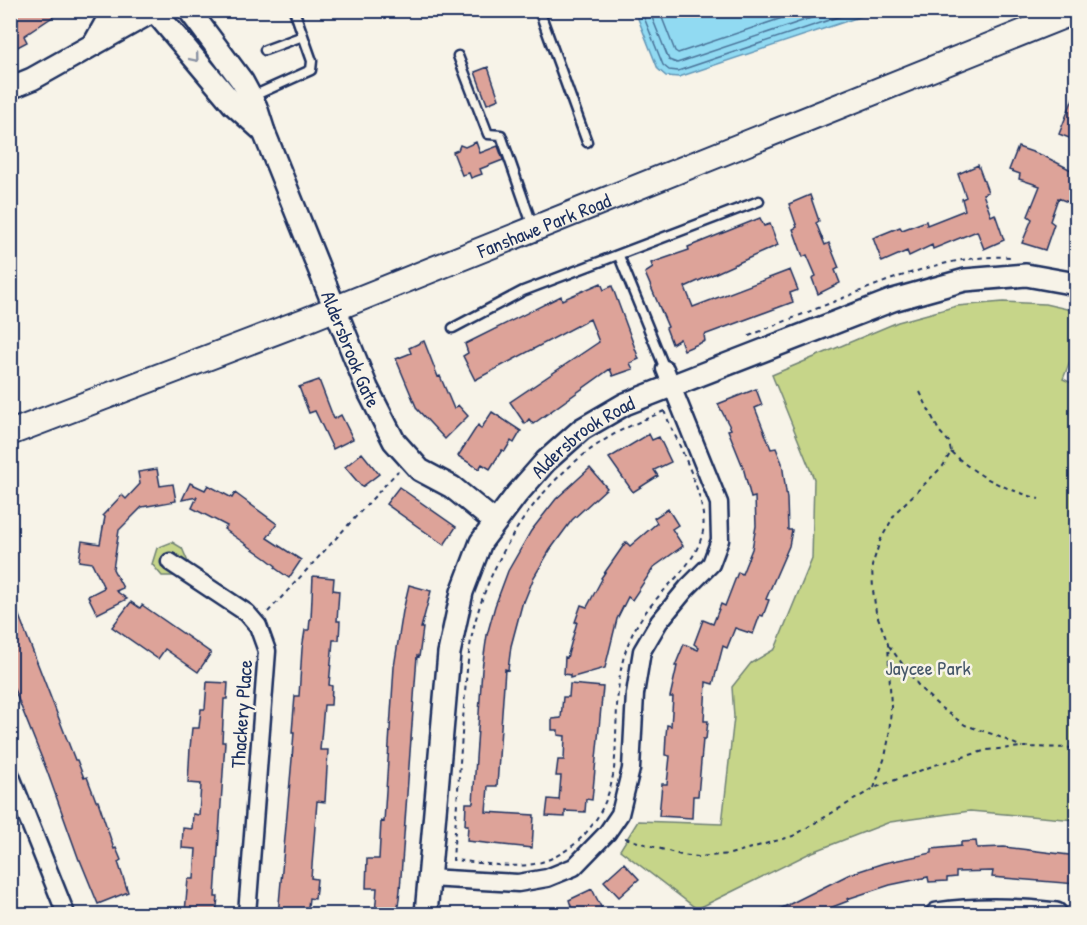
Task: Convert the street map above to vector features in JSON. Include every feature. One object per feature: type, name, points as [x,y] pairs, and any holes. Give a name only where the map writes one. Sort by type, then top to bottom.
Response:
[{"type":"main road","name":"Fanshawe Park Road","points":[[10,433],[335,308],[1050,16],[1075,11]]},
{"type":"street","points":[[93,44],[113,10]]},
{"type":"street","name":"Aldersbrook Gate","points":[[189,10],[225,57],[256,107],[367,388],[394,441],[420,470],[452,487],[495,522]]},
{"type":"street","points":[[10,88],[32,79],[152,12]]},
{"type":"street","name":"Aldersbrook Gate","points":[[152,12],[233,104],[264,132]]},
{"type":"street","name":"Aldersbrook Road","points":[[426,915],[448,653],[462,592],[481,542],[516,494],[546,461],[582,429],[668,378],[881,304],[964,280],[1026,275],[1077,284]]},
{"type":"street","points":[[428,878],[518,883],[547,878],[574,867],[607,833],[620,814],[631,769],[635,694],[642,651],[659,622],[687,588],[711,564],[720,540],[719,502],[668,378]]},
{"type":"street","name":"Thackery Place","points":[[170,562],[247,613],[258,626],[267,651],[247,915]]},
{"type":"street","points":[[10,774],[14,794],[66,915]]},
{"type":"street","points":[[937,915],[981,909],[1016,909],[1056,915]]},
{"type":"lane","points":[[251,98],[311,70],[312,61],[294,10]]},
{"type":"lane","points":[[539,10],[587,142]]},
{"type":"lane","points":[[265,50],[303,36]]},
{"type":"lane","points":[[458,56],[488,134],[501,135],[534,228]]},
{"type":"lane","points":[[453,328],[523,291],[759,201]]},
{"type":"lane","points":[[619,256],[668,378]]},
{"type":"path","points":[[975,10],[985,17],[1003,10]]},
{"type":"path","points":[[740,339],[879,284]]},
{"type":"path","points":[[920,392],[939,431],[949,442],[951,452],[979,475],[998,486],[1039,500]]},
{"type":"path","points":[[664,411],[698,491],[703,511],[703,531],[697,549],[685,567],[652,602],[633,630],[624,657],[617,697],[614,771],[594,825],[578,842],[555,857],[534,864],[516,866],[453,860],[466,677],[471,645],[476,616],[501,556],[533,507],[571,465],[618,431],[664,411]]},
{"type":"path","points":[[951,452],[943,466],[896,512],[880,541],[872,566],[876,612],[888,644],[921,689],[940,707],[965,725],[1023,747]]},
{"type":"path","points":[[262,619],[398,471]]},
{"type":"path","points":[[874,788],[885,757],[889,737],[891,707],[888,644]]},
{"type":"path","points":[[625,838],[681,855],[698,857],[730,854],[793,836],[874,788],[935,765],[987,750],[1023,747],[1077,748]]},
{"type":"green space","name":"Jaycee Park","points":[[1003,302],[1045,304],[1076,311],[1076,346],[1063,379],[1076,385],[1076,820],[970,811],[890,822],[810,853],[697,909],[620,850],[638,821],[722,824],[734,717],[732,687],[751,663],[775,649],[812,559],[814,479],[772,375],[898,322],[957,306]]},
{"type":"green space","points":[[172,542],[182,548],[188,562],[181,576],[162,576],[152,564],[157,548]]},
{"type":"water","points":[[635,11],[877,11],[679,77],[666,76],[658,69]]},
{"type":"building","points":[[10,10],[63,10],[24,36],[27,42],[10,51]]},
{"type":"building","points":[[488,67],[499,99],[487,104],[475,72]]},
{"type":"building","points":[[1077,92],[1077,141],[1059,134]]},
{"type":"building","points":[[476,142],[480,153],[498,146],[503,160],[480,169],[482,174],[471,178],[469,173],[462,175],[453,152],[458,150],[460,145],[465,147]]},
{"type":"building","points":[[1018,147],[1044,156],[1077,173],[1077,182],[1068,202],[1058,198],[1050,221],[1054,224],[1045,250],[1022,243],[1032,219],[1028,216],[1040,186],[1019,179],[1020,174],[1009,170]]},
{"type":"building","points":[[978,165],[988,192],[983,194],[991,216],[995,214],[1004,240],[984,249],[977,231],[933,249],[932,245],[909,256],[907,251],[882,262],[873,238],[900,227],[902,230],[926,221],[927,225],[965,210],[962,199],[966,197],[958,174]]},
{"type":"building","points":[[810,195],[819,221],[816,223],[825,245],[829,243],[839,268],[835,270],[840,283],[818,294],[812,278],[816,276],[807,255],[803,257],[793,229],[797,227],[789,204]]},
{"type":"building","points":[[760,218],[764,226],[770,224],[778,245],[685,287],[693,307],[790,270],[798,290],[790,293],[793,302],[704,335],[705,341],[684,350],[680,339],[672,344],[666,328],[668,327],[645,273],[653,268],[651,263],[689,250],[688,247]]},
{"type":"building","points":[[601,283],[604,290],[612,286],[639,359],[630,363],[633,369],[613,376],[610,369],[533,424],[529,419],[525,424],[510,402],[599,342],[590,319],[475,380],[463,356],[468,353],[465,344],[561,296],[562,300]]},
{"type":"building","points":[[424,341],[454,409],[458,405],[468,416],[445,439],[417,409],[396,359],[411,353],[409,348]]},
{"type":"building","points":[[319,380],[334,419],[341,415],[353,439],[333,449],[315,411],[309,413],[299,387]]},
{"type":"building","points":[[756,389],[762,405],[755,408],[771,449],[776,448],[782,463],[788,530],[792,530],[789,546],[766,599],[769,600],[763,616],[760,615],[753,634],[735,628],[727,648],[723,646],[713,684],[706,682],[704,721],[708,721],[706,739],[703,739],[698,796],[693,796],[692,818],[659,816],[662,784],[667,784],[670,756],[665,755],[666,735],[667,725],[671,726],[673,697],[670,697],[677,666],[675,666],[684,644],[698,650],[699,648],[694,644],[703,620],[713,624],[721,604],[725,606],[738,572],[742,574],[752,549],[756,526],[755,497],[751,498],[743,467],[728,430],[731,429],[718,404]]},
{"type":"building","points":[[492,412],[521,431],[514,443],[511,441],[505,451],[502,450],[490,469],[482,464],[479,469],[458,456],[478,425],[481,429]]},
{"type":"building","points":[[649,434],[652,440],[659,437],[671,462],[654,470],[658,476],[633,492],[609,458]]},
{"type":"building","points":[[362,453],[379,474],[362,487],[345,467]]},
{"type":"building","points":[[590,468],[607,488],[572,520],[534,577],[523,601],[511,646],[508,670],[505,669],[497,786],[488,786],[486,812],[534,815],[532,848],[467,841],[466,803],[473,803],[482,669],[487,635],[495,606],[508,571],[531,531],[556,499]]},
{"type":"building","points":[[157,469],[160,486],[173,484],[176,501],[142,507],[119,530],[113,569],[123,588],[116,591],[127,599],[97,614],[88,596],[104,588],[92,563],[79,561],[82,541],[100,544],[105,517],[103,515],[122,495],[126,499],[140,484],[138,472]]},
{"type":"building","points":[[190,483],[205,490],[208,485],[232,498],[235,493],[277,524],[267,538],[301,560],[289,578],[267,559],[224,529],[227,526],[192,508],[197,497],[182,500]]},
{"type":"building","points":[[399,487],[456,527],[444,545],[386,504]]},
{"type":"building","points":[[668,509],[678,525],[672,529],[683,546],[654,567],[632,600],[628,597],[617,619],[605,668],[570,678],[570,675],[564,674],[565,657],[567,658],[581,605],[587,607],[601,578],[626,542],[630,546],[657,523],[654,518]]},
{"type":"building","points":[[313,576],[334,578],[333,590],[339,591],[337,621],[340,621],[339,640],[333,640],[329,685],[332,686],[331,705],[324,705],[320,750],[328,750],[325,802],[317,801],[311,878],[317,879],[315,899],[309,898],[307,915],[278,915],[292,759],[295,696],[299,696],[302,649],[305,630],[309,630],[311,619]]},
{"type":"building","points":[[409,585],[431,591],[421,628],[423,628],[419,657],[417,656],[397,915],[375,915],[377,888],[366,888],[367,859],[379,859],[381,821],[384,822],[394,667]]},
{"type":"building","points":[[11,595],[75,760],[84,778],[87,777],[96,801],[98,801],[114,849],[116,848],[121,860],[118,862],[128,892],[98,904],[10,679]]},
{"type":"building","points":[[131,602],[140,608],[142,605],[211,653],[198,672],[165,649],[158,659],[112,627]]},
{"type":"building","points":[[207,682],[228,683],[227,699],[224,699],[222,742],[225,742],[215,897],[218,897],[216,915],[185,912],[188,879],[194,879],[196,849],[182,848],[183,828],[192,829],[193,814],[199,815],[201,784],[188,783],[190,748],[192,728],[199,728],[201,709],[205,709]]},
{"type":"building","points":[[570,684],[603,687],[592,800],[586,799],[585,812],[565,811],[565,817],[546,816],[548,799],[559,800],[561,776],[556,776],[558,760],[564,760],[565,736],[558,735],[558,730],[552,730],[552,719],[561,718],[563,697],[569,697]]},
{"type":"building","points":[[976,841],[977,848],[1004,847],[1077,856],[1077,884],[992,877],[993,871],[956,872],[956,877],[947,878],[947,881],[929,882],[928,877],[890,885],[847,899],[848,901],[830,908],[833,915],[768,915],[850,874],[884,863],[932,853],[932,849],[961,846],[961,842]]},
{"type":"building","points":[[624,863],[639,879],[619,897],[604,881]]},
{"type":"building","points":[[592,889],[602,909],[591,915],[574,915],[569,900]]}]
